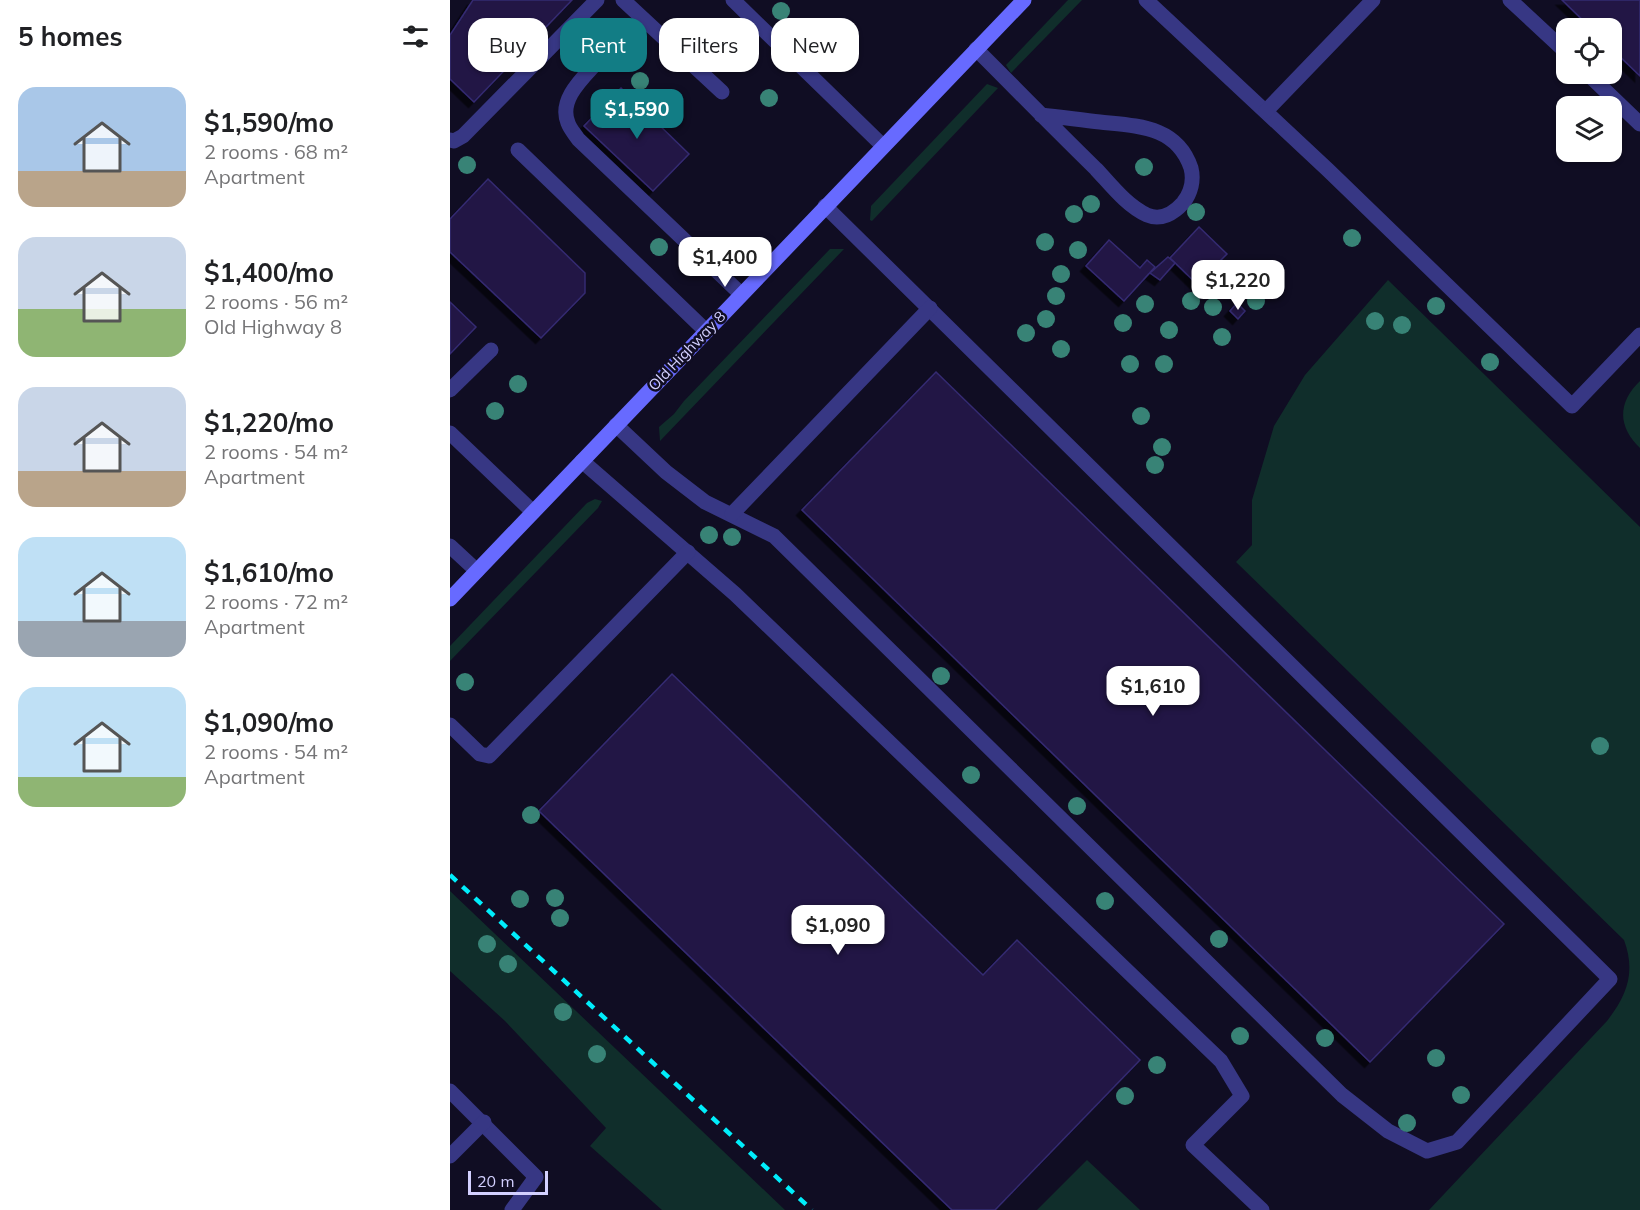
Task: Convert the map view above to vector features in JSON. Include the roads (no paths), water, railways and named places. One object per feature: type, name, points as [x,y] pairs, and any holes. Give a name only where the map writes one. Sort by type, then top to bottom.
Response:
[{"type":"street","points":[[450,140],[454,141],[463,136],[597,0]]},
{"type":"street","points":[[623,0],[722,92]]},
{"type":"street","points":[[734,0],[884,146]]},
{"type":"street","name":"Old Highway 8","points":[[450,599],[1024,0]]},
{"type":"street","points":[[1146,0],[1266,111],[1572,406],[1640,335]]},
{"type":"street","points":[[1266,111],[1373,0]]},
{"type":"street","points":[[1510,0],[1556,43]]},
{"type":"street","points":[[976,49],[1041,115],[1132,205],[1148,215],[1162,217],[1173,212],[1184,202],[1191,190],[1193,176],[1188,158],[1173,140],[1146,126],[1041,115]]},
{"type":"street","points":[[589,72],[574,88],[566,106],[567,122],[578,139],[741,294]]},
{"type":"street","points":[[1598,84],[1640,124]]},
{"type":"street","points":[[518,150],[706,331]]},
{"type":"street","points":[[616,425],[666,472],[705,502],[774,536],[1342,1095],[1388,1131],[1426,1151],[1457,1142],[1610,979],[825,206]]},
{"type":"street","points":[[732,514],[930,308]]},
{"type":"street","points":[[450,390],[491,350]]},
{"type":"street","points":[[450,433],[534,512]]},
{"type":"street","points":[[582,461],[735,594],[1221,1061],[1242,1096],[1193,1145],[1262,1210]]},
{"type":"street","points":[[450,546],[477,571]]},
{"type":"street","points":[[450,725],[480,754],[489,756],[688,552]]},
{"type":"street","points":[[450,1090],[536,1177],[512,1210]]},
{"type":"street","points":[[450,1156],[484,1122]]},
{"type":"railway","points":[[450,875],[812,1210]]}]
